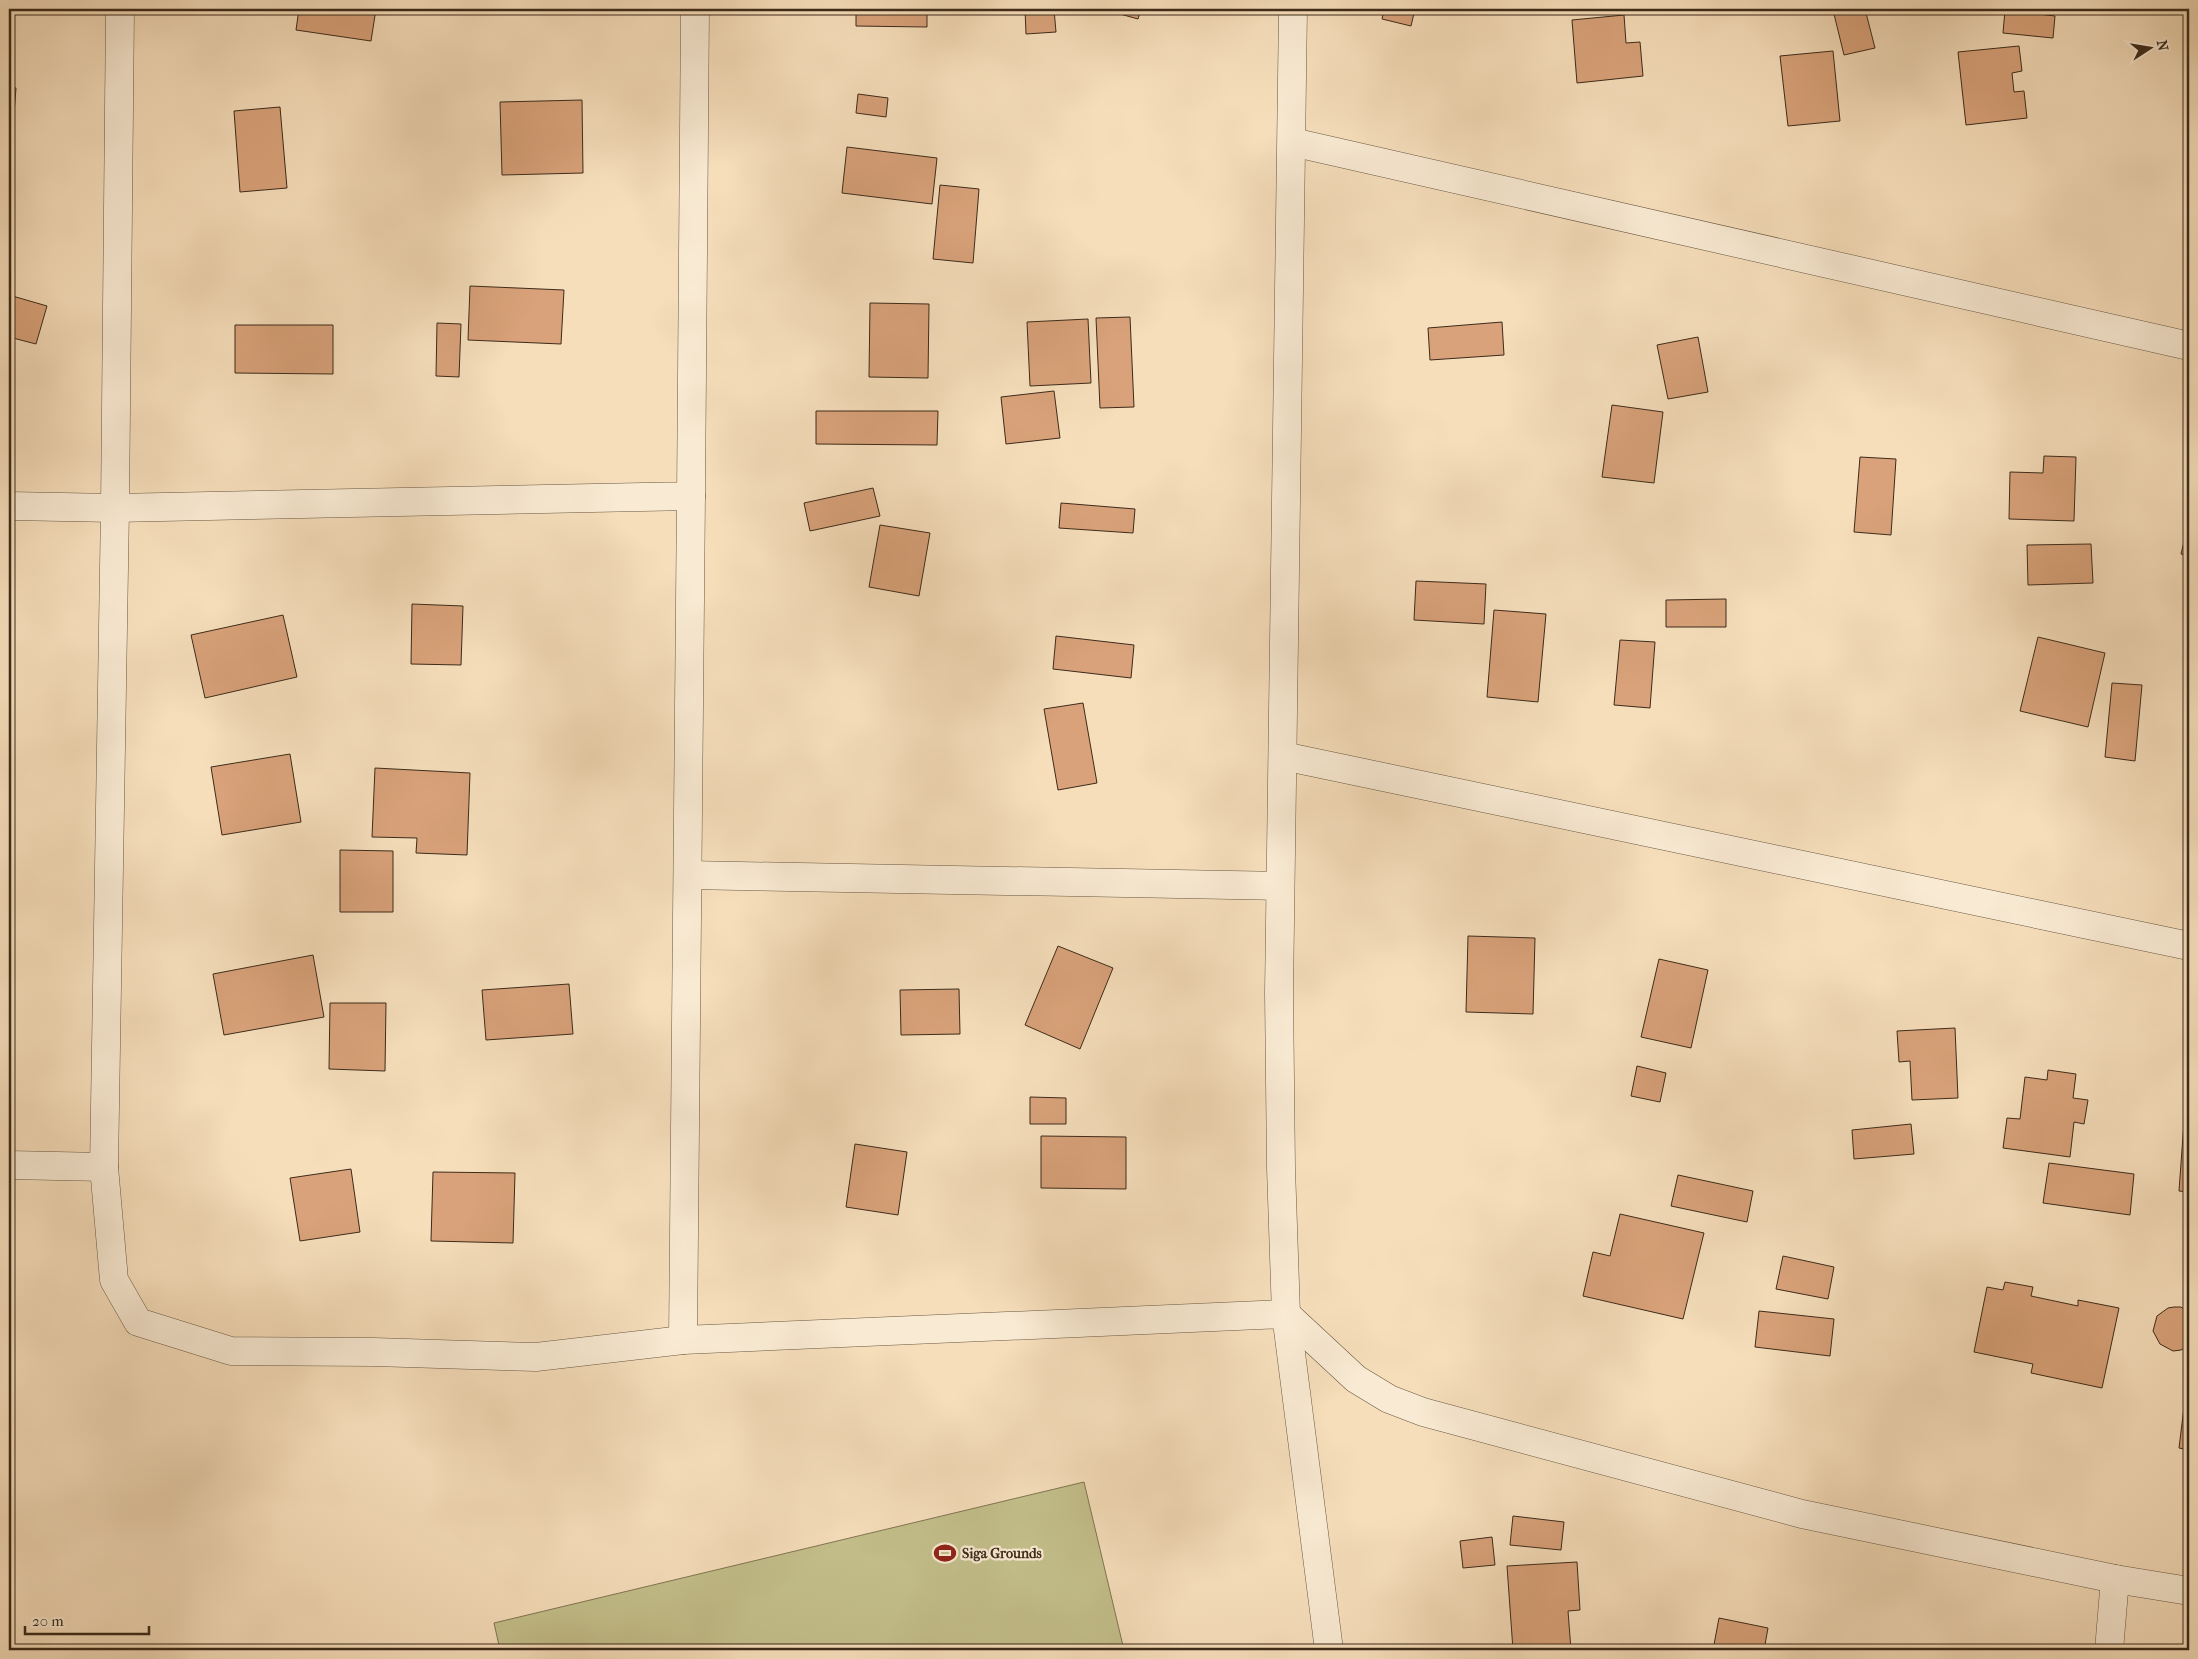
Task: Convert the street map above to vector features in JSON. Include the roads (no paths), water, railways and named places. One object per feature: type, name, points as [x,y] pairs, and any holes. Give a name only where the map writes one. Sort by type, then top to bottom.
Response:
[{"type":"street","points":[[120,9],[115,508],[104,1167],[114,1280],[138,1322],[231,1351],[374,1352],[536,1357],[683,1340],[1286,1314],[1356,1379],[1389,1399],[1423,1412],[1802,1514],[2115,1579],[2189,1591]]},
{"type":"street","points":[[683,1340],[695,9]]},
{"type":"street","points":[[1293,9],[1278,993],[1281,1168],[1286,1314],[1329,1650]]},
{"type":"street","points":[[1292,142],[2189,346]]},
{"type":"street","points":[[9,506],[115,508],[691,496]]},
{"type":"street","points":[[1283,756],[2189,946]]},
{"type":"street","points":[[688,876],[1280,886]]},
{"type":"street","points":[[9,1165],[104,1167]]},
{"type":"street","points":[[2109,1650],[2115,1579]]},
{"type":"place","name":"Siga Grounds","points":[[945,1553]]}]
